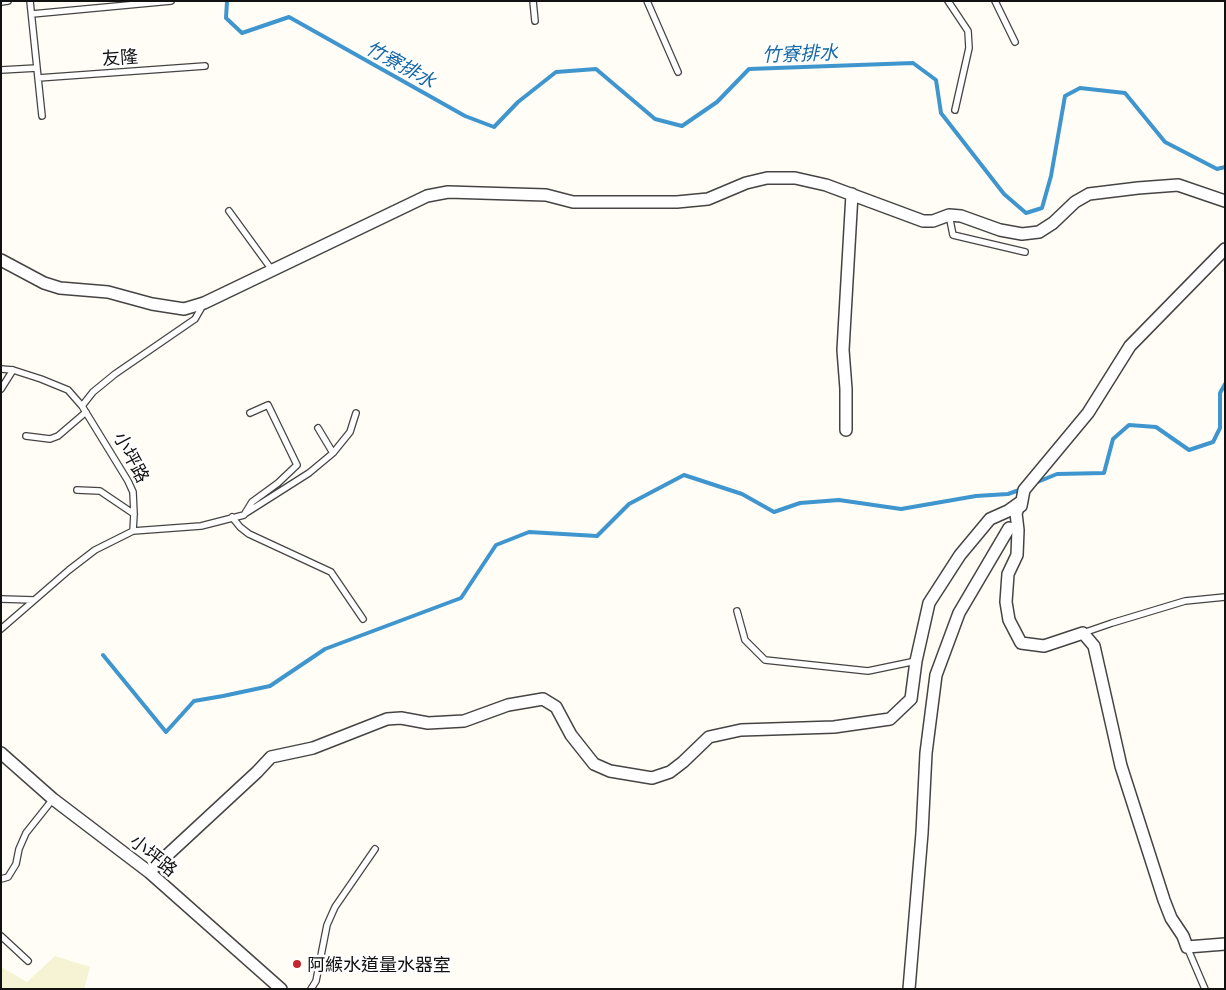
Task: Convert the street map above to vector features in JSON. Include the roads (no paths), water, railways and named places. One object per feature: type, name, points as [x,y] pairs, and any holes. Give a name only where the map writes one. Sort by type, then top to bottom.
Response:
[{"type":"street","points":[[1,260],[44,284],[60,288],[108,292],[152,304],[184,309],[204,303],[427,196],[448,192],[546,195],[573,202],[677,202],[708,199],[746,183],[767,178],[795,178],[826,185],[923,222],[950,216],[961,216],[1000,230],[1022,234],[1040,232],[1053,223],[1075,202],[1089,194],[1178,185],[1225,201]]},
{"type":"street","points":[[846,430],[846,389],[843,350],[852,194]]},
{"type":"street","points":[[1225,250],[1130,346],[1088,413],[1035,476],[1016,513],[1018,530],[1017,555],[1008,574],[1006,602],[1008,620],[1021,643],[1044,646],[1083,633],[1094,646],[1121,766],[1148,853],[1171,918],[1183,936],[1187,947],[1225,944]]},
{"type":"street","points":[[149,872],[271,757],[313,748],[387,719],[401,718],[428,723],[464,720],[508,705],[543,699],[556,707],[571,735],[594,764],[610,771],[652,778],[670,772],[709,737],[741,730],[834,727],[890,718],[911,699],[916,661],[929,603],[955,563],[990,519],[1008,511],[1022,500]]},
{"type":"street","points":[[910,989],[926,753],[936,675],[958,614],[1009,528]]},
{"type":"street","name":"小坪路","points":[[1,754],[53,798],[149,872],[281,989]]},
{"type":"lane","points":[[1,2],[8,1]]},
{"type":"lane","points":[[30,1],[42,116]]},
{"type":"lane","points":[[32,14],[171,1]]},
{"type":"lane","points":[[533,1],[535,21]]},
{"type":"lane","points":[[647,1],[678,72]]},
{"type":"lane","points":[[948,1],[968,32],[969,48],[955,110]]},
{"type":"lane","points":[[995,1],[1015,42]]},
{"type":"lane","name":"友隆","points":[[38,78],[205,66]]},
{"type":"lane","points":[[1,70],[37,68]]},
{"type":"lane","points":[[229,211],[272,270]]},
{"type":"lane","points":[[950,216],[953,236],[1025,252]]},
{"type":"lane","points":[[26,436],[50,439],[58,436],[84,409],[93,392],[115,374],[195,319],[204,303]]},
{"type":"lane","name":"小坪路","points":[[1,369],[13,370],[68,390],[84,409],[133,492],[133,531]]},
{"type":"lane","points":[[1,389],[13,370]]},
{"type":"lane","points":[[244,514],[252,502],[278,483],[297,465],[268,406],[250,412]]},
{"type":"lane","points":[[1,629],[95,550],[133,531],[201,526],[244,514],[309,473],[333,453],[350,432],[356,413]]},
{"type":"lane","points":[[318,428],[333,453]]},
{"type":"lane","points":[[77,490],[100,491],[134,514]]},
{"type":"lane","points":[[232,517],[249,534],[331,572],[363,620]]},
{"type":"lane","points":[[1083,633],[1185,601],[1225,597]]},
{"type":"lane","points":[[1,599],[34,600]]},
{"type":"lane","points":[[737,611],[745,640],[765,660],[868,671],[916,661]]},
{"type":"lane","points":[[1,879],[8,877],[16,864],[19,848],[26,833],[53,798]]},
{"type":"lane","points":[[311,989],[316,980],[327,925],[335,907],[375,849]]},
{"type":"lane","points":[[1,936],[28,961]]},
{"type":"lane","points":[[1187,947],[1205,989]]},
{"type":"waterway","name":"竹寮排水","points":[[227,1],[226,18],[242,33],[289,17],[465,116],[494,127],[518,102],[556,72],[596,69],[655,119],[682,126],[717,102],[749,69],[913,63],[936,80],[941,113],[1004,194],[1026,213],[1042,208],[1051,176],[1065,96],[1080,88],[1125,93],[1165,142],[1217,169],[1225,167]]},
{"type":"waterway","points":[[1035,483],[1057,474],[1104,473],[1113,439],[1129,425],[1156,427],[1189,450],[1213,442],[1220,428],[1220,393],[1225,384]]},
{"type":"waterway","points":[[103,655],[166,732],[194,701],[270,686],[325,649],[461,598],[496,545],[529,532],[597,536],[629,504],[684,475],[742,494],[774,512],[800,503],[839,500],[901,509],[976,496],[1008,494],[1022,489]]},
{"type":"place","name":"阿緱水道量水器室","points":[[297,964]]}]
